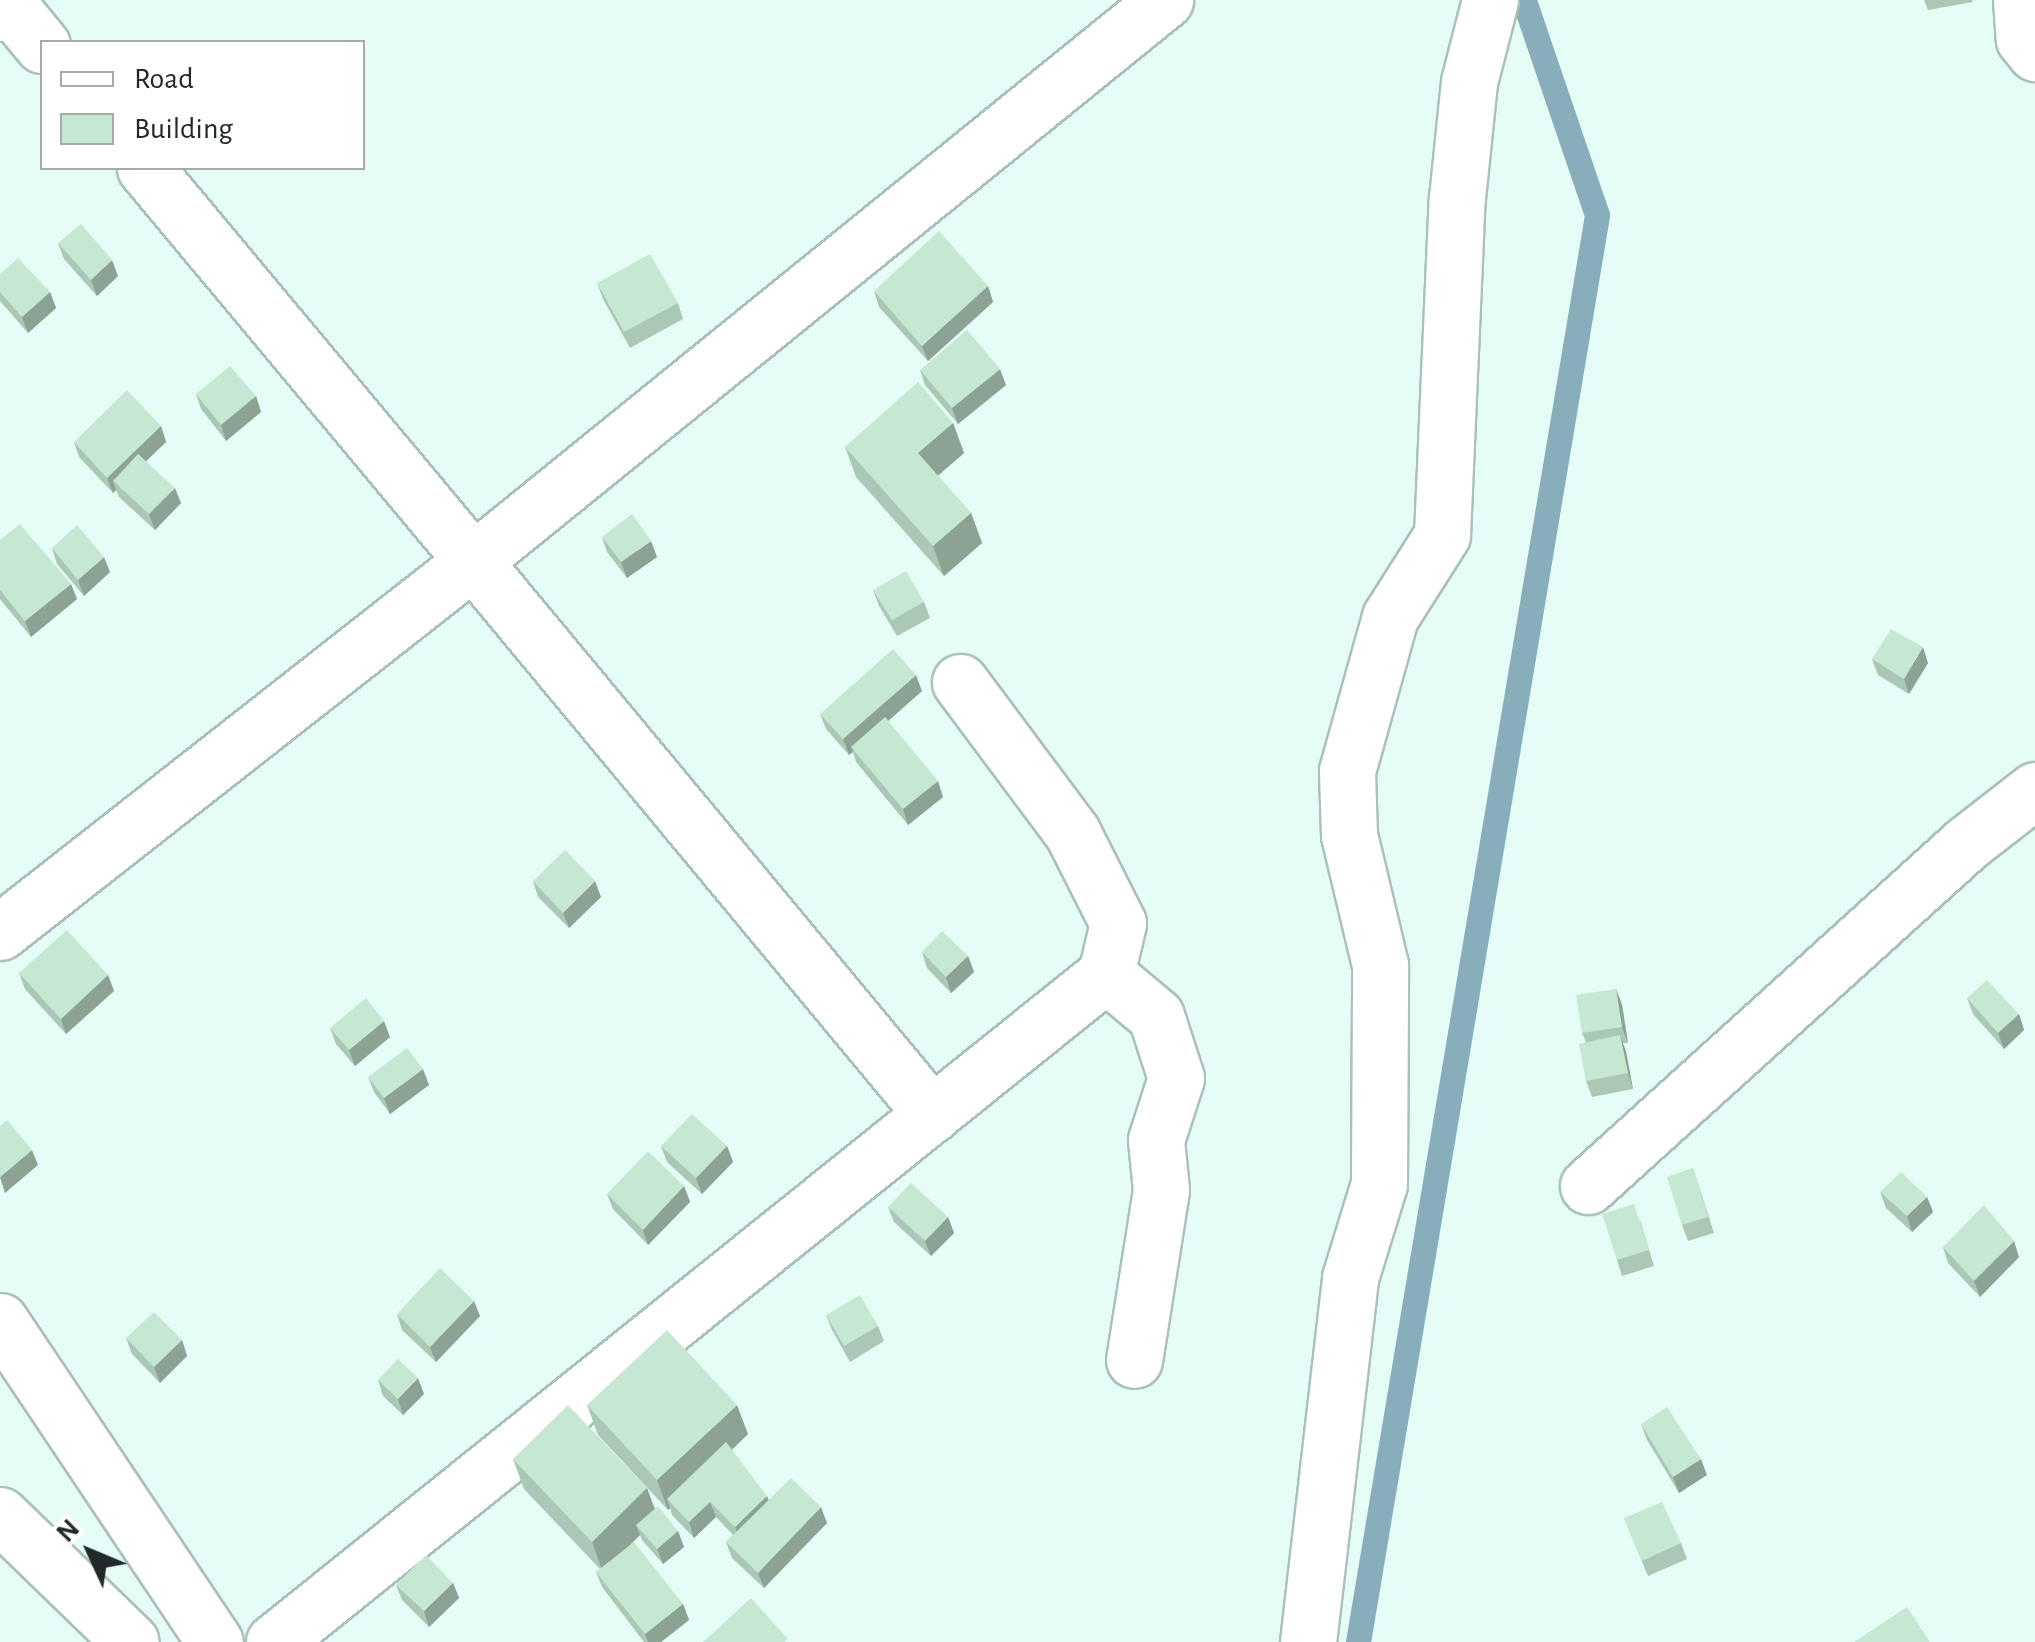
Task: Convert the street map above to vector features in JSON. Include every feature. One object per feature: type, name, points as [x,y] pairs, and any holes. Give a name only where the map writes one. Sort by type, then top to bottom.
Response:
[{"type":"street","points":[[0,932],[473,562],[1165,0]]},
{"type":"street","points":[[1308,1642],[1350,1278],[1380,1184],[1380,965],[1349,835],[1346,771],[1390,617],[1442,535],[1456,198],[1469,82],[1490,0]]},
{"type":"street","points":[[147,170],[932,1114]]},
{"type":"street","points":[[274,1642],[1106,974],[1118,923],[1072,832],[960,682]]},
{"type":"street","points":[[1588,1186],[1967,843],[2035,790]]},
{"type":"street","points":[[1106,974],[1156,1016],[1176,1078],[1156,1140],[1161,1190],[1134,1360]]},
{"type":"street","points":[[0,1321],[214,1642]]},
{"type":"street","points":[[0,1515],[131,1642]]},
{"type":"building","points":[[81,224],[112,260],[91,280],[58,243]]},
{"type":"building","points":[[939,231],[988,286],[922,346],[874,291]]},
{"type":"building","points":[[650,254],[678,303],[624,332],[597,283]]},
{"type":"building","points":[[18,258],[50,292],[22,317],[0,292],[0,274]]},
{"type":"building","points":[[967,330],[1000,369],[952,408],[920,370]]},
{"type":"building","points":[[230,366],[256,396],[221,425],[196,394]]},
{"type":"building","points":[[918,382],[953,423],[918,453],[971,513],[933,546],[845,447]]},
{"type":"building","points":[[127,390],[161,426],[107,478],[74,442]]},
{"type":"building","points":[[138,454],[175,488],[149,514],[113,481]]},
{"type":"building","points":[[632,514],[651,541],[621,562],[602,537]]},
{"type":"building","points":[[20,524],[71,584],[25,621],[0,590],[0,540]]},
{"type":"building","points":[[77,525],[104,557],[78,580],[52,548]]},
{"type":"building","points":[[906,571],[924,602],[892,620],[873,590]]},
{"type":"building","points":[[1891,629],[1923,647],[1904,679],[1872,659]]},
{"type":"building","points":[[893,649],[916,675],[843,739],[820,714]]},
{"type":"building","points":[[885,717],[938,781],[903,809],[851,747]]},
{"type":"building","points":[[565,850],[595,881],[563,913],[533,881]]},
{"type":"building","points":[[67,930],[108,975],[61,1019],[19,973]]},
{"type":"building","points":[[942,931],[968,956],[946,977],[922,952]]},
{"type":"building","points":[[1987,980],[2019,1014],[1998,1033],[1967,998]]},
{"type":"building","points":[[1616,989],[1622,1027],[1582,1033],[1576,995]]},
{"type":"building","points":[[366,998],[384,1021],[349,1050],[330,1028]]},
{"type":"building","points":[[1620,1035],[1628,1073],[1586,1081],[1579,1044]]},
{"type":"building","points":[[407,1048],[423,1069],[384,1098],[368,1077]]},
{"type":"building","points":[[692,1114],[727,1146],[696,1178],[661,1146]]},
{"type":"building","points":[[7,1120],[32,1150],[0,1177],[0,1126]]},
{"type":"building","points":[[648,1151],[684,1186],[643,1230],[607,1194]]},
{"type":"building","points":[[1693,1168],[1708,1217],[1682,1225],[1667,1177]]},
{"type":"building","points":[[1901,1172],[1927,1197],[1907,1216],[1880,1192]]},
{"type":"building","points":[[911,1183],[948,1217],[925,1241],[888,1207]]},
{"type":"building","points":[[1634,1204],[1649,1250],[1617,1260],[1602,1214]]},
{"type":"building","points":[[1984,1205],[2014,1241],[1974,1281],[1943,1247]]},
{"type":"building","points":[[440,1268],[474,1301],[430,1347],[397,1314]]},
{"type":"building","points":[[860,1295],[878,1326],[844,1346],[826,1315]]},
{"type":"building","points":[[154,1312],[182,1340],[154,1367],[126,1338]]},
{"type":"building","points":[[667,1330],[737,1405],[657,1480],[587,1405]]},
{"type":"building","points":[[398,1359],[418,1378],[398,1399],[378,1380]]},
{"type":"building","points":[[568,1405],[647,1488],[592,1542],[513,1459]]},
{"type":"building","points":[[1667,1407],[1701,1459],[1673,1477],[1641,1424]]},
{"type":"building","points":[[726,1442],[767,1496],[735,1527],[710,1502],[689,1522],[667,1499]]},
{"type":"building","points":[[791,1478],[821,1507],[758,1573],[726,1542]]},
{"type":"building","points":[[1662,1502],[1681,1543],[1642,1561],[1624,1518]]},
{"type":"building","points":[[658,1506],[678,1531],[657,1549],[636,1525]]},
{"type":"building","points":[[634,1542],[683,1604],[645,1634],[596,1572]]},
{"type":"building","points":[[426,1555],[453,1583],[424,1611],[396,1585]]},
{"type":"building","points":[[751,1598],[788,1639],[703,1642]]},
{"type":"building","points":[[1907,1607],[1930,1642],[1854,1642]]},
{"type":"waterway","points":[[1358,1642],[1597,215],[1524,0]]}]
